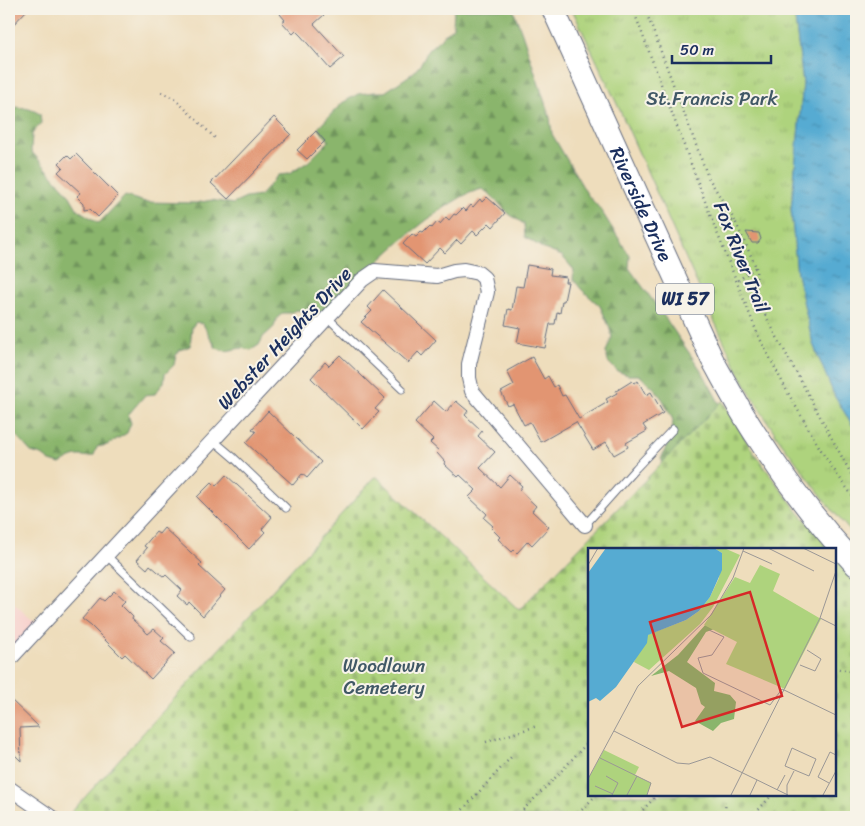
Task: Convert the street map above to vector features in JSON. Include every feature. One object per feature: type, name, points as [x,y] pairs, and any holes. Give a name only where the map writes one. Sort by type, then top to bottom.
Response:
[{"type":"main road","name":"Riverside Drive","points":[[553,9],[712,359],[757,437],[782,474],[809,510],[856,565]]},
{"type":"street","name":"Webster Heights Drive","points":[[9,660],[327,317],[362,280],[376,271],[437,276],[464,270],[478,273],[484,278],[487,292],[469,364],[469,378],[472,391],[585,525]]},
{"type":"street","points":[[9,788],[51,817]]},
{"type":"lane","points":[[327,317],[402,389]]},
{"type":"lane","points":[[585,525],[673,429]]},
{"type":"lane","points":[[213,440],[286,508]]},
{"type":"lane","points":[[106,555],[191,637]]},
{"type":"path","name":"Fox River Trail","points":[[633,9],[712,220],[758,335],[788,394],[825,457],[856,500]]},
{"type":"path","points":[[645,9],[708,178],[735,221],[756,267],[757,300],[856,483]]},
{"type":"path","points":[[161,92],[174,99],[217,140]]},
{"type":"path","points":[[712,220],[735,221]]},
{"type":"path","points":[[736,282],[756,267]]},
{"type":"path","points":[[835,668],[856,672]]},
{"type":"path","points":[[486,742],[537,726]]},
{"type":"path","points":[[516,817],[588,742]]},
{"type":"path","points":[[456,817],[514,755]]},
{"type":"path","points":[[575,817],[595,796]]},
{"type":"path","points":[[636,817],[656,796]]},
{"type":"path","points":[[752,817],[771,796]]},
{"type":"path","points":[[724,817],[726,802]]},
{"type":"shaded area","points":[[9,599],[40,627],[9,660]]},
{"type":"green space","points":[[454,9],[513,9],[550,118],[552,134],[587,194],[600,209],[630,256],[629,268],[703,373],[732,427],[667,469],[661,459],[672,433],[673,420],[663,400],[654,388],[639,375],[628,375],[617,371],[608,362],[606,352],[612,337],[609,326],[600,306],[573,279],[574,270],[562,256],[544,249],[525,237],[524,224],[509,214],[490,194],[482,189],[462,197],[411,232],[321,314],[297,310],[283,313],[277,318],[274,327],[263,337],[259,345],[251,350],[241,348],[226,351],[216,348],[203,324],[196,322],[192,327],[190,346],[180,350],[176,355],[174,365],[165,374],[164,382],[155,394],[145,395],[128,415],[131,423],[127,433],[107,445],[97,447],[94,455],[88,457],[75,456],[60,464],[31,452],[9,430],[9,108],[25,108],[40,114],[41,123],[32,134],[31,151],[68,193],[78,210],[99,223],[125,196],[145,202],[196,203],[212,200],[233,204],[246,198],[260,196],[278,175],[289,174],[308,162],[329,141],[318,128],[342,103],[358,94],[385,92],[413,73],[428,50],[453,27]]},
{"type":"green space","name":"St.Francis Park","points":[[572,9],[792,9],[803,83],[791,210],[797,274],[813,344],[835,397],[856,431],[856,538],[833,511],[778,438],[738,371]]},
{"type":"green space","name":"Woodlawn Cemetery","points":[[722,401],[754,453],[798,512],[831,548],[588,548],[588,796],[835,796],[835,552],[856,575],[856,817],[67,817],[376,476],[519,610]]},
{"type":"water","points":[[792,9],[856,9],[856,431],[835,397],[813,344],[797,274],[791,210],[803,83]]},
{"type":"building","points":[[9,9],[28,9],[9,29]]},
{"type":"building","points":[[285,9],[318,9],[324,15],[314,24],[344,57],[330,69],[296,31],[293,34],[282,22],[285,20],[280,14]]},
{"type":"building","points":[[274,117],[291,134],[228,199],[211,183]]},
{"type":"building","points":[[316,131],[325,141],[307,159],[297,150]]},
{"type":"building","points":[[76,154],[118,196],[98,217],[90,209],[84,210],[84,203],[77,196],[81,193],[58,172],[63,167],[59,163],[67,155],[71,159]]},
{"type":"building","points":[[487,197],[505,213],[493,227],[489,223],[477,235],[473,231],[461,244],[457,240],[445,253],[440,248],[425,264],[403,244],[412,234],[416,237],[430,226],[432,228],[437,222],[440,224],[446,217],[449,220],[463,208],[466,211],[471,205],[473,207],[480,199],[482,202]]},
{"type":"building","points":[[746,232],[759,233],[761,239],[758,243],[752,243]]},
{"type":"building","points":[[527,265],[551,269],[550,275],[566,277],[565,282],[568,282],[560,313],[557,312],[555,324],[550,324],[545,348],[517,343],[520,328],[505,325],[508,309],[512,310],[516,286],[523,287]]},
{"type":"building","points":[[383,290],[436,340],[422,356],[418,352],[408,363],[361,322],[372,311],[368,307]]},
{"type":"building","points":[[340,355],[385,398],[375,409],[379,412],[363,429],[311,378],[325,362],[329,366]]},
{"type":"building","points":[[532,357],[544,379],[548,376],[554,387],[557,385],[562,396],[565,395],[579,419],[608,402],[606,399],[632,381],[634,383],[638,381],[646,395],[651,392],[663,413],[643,425],[647,431],[626,443],[628,447],[614,455],[606,442],[593,450],[576,422],[541,442],[530,422],[524,425],[513,404],[508,406],[501,392],[514,385],[507,371]]},
{"type":"building","points":[[434,401],[446,412],[456,401],[468,411],[465,415],[482,431],[478,436],[495,452],[480,468],[500,487],[510,475],[522,486],[519,490],[536,506],[532,511],[549,527],[532,545],[528,541],[517,553],[514,550],[512,552],[498,539],[500,537],[491,528],[493,526],[484,518],[487,514],[469,497],[476,490],[460,475],[458,477],[444,464],[445,462],[437,453],[439,451],[430,443],[433,440],[415,423]]},
{"type":"building","points":[[268,411],[321,462],[307,478],[302,474],[293,485],[246,443],[256,432],[252,429]]},
{"type":"building","points":[[226,475],[272,517],[262,529],[265,532],[249,549],[197,497],[212,482],[216,486]]},
{"type":"building","points":[[164,528],[202,563],[199,566],[225,590],[203,616],[189,602],[187,605],[177,596],[182,590],[166,575],[164,577],[150,565],[147,569],[137,560],[147,548],[144,546],[156,532],[159,534]]},
{"type":"building","points":[[114,591],[125,601],[121,605],[133,617],[132,619],[148,634],[154,629],[164,638],[161,641],[175,653],[151,679],[125,654],[122,657],[82,619],[100,598],[104,601]]},
{"type":"building","points":[[9,698],[39,727],[20,728],[21,761],[9,749]]}]
